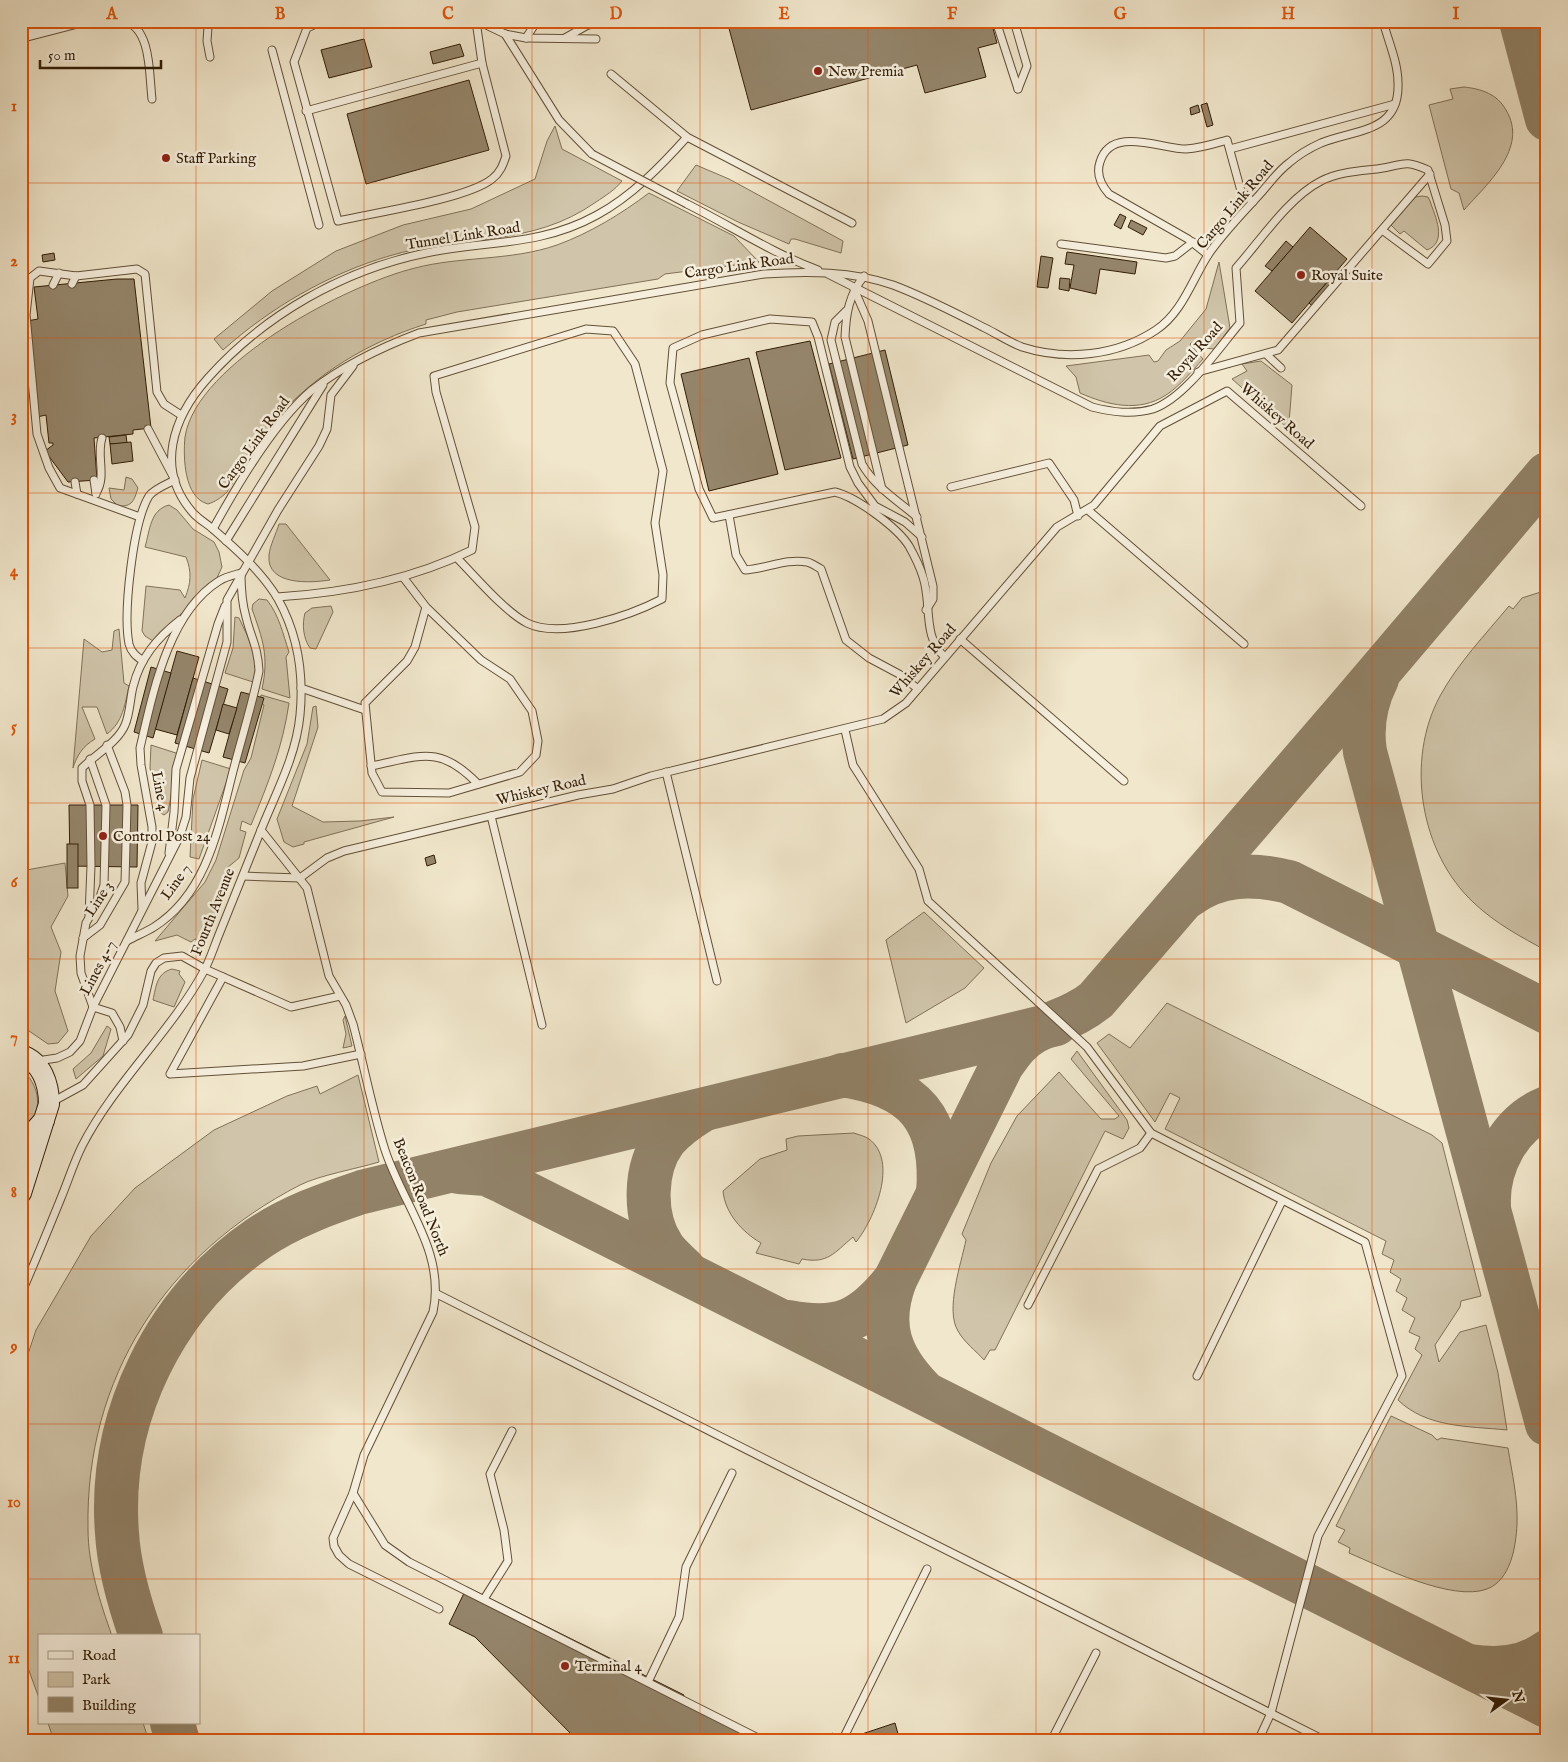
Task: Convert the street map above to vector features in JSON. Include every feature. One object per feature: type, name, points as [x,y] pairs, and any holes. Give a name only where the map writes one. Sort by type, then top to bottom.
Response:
[{"type":"street","points":[[21,34],[76,21]]},
{"type":"street","points":[[21,1193],[47,1111],[49,1089],[41,1071],[25,1055]]},
{"type":"street","points":[[21,1141],[30,1136],[47,1111]]},
{"type":"lane","points":[[124,21],[136,27],[141,35],[146,52],[152,99]]},
{"type":"lane","points":[[210,57],[207,41],[208,28],[216,21]]},
{"type":"lane","points":[[324,21],[307,28],[294,62],[306,111],[338,221],[463,193],[492,179],[502,168],[506,156],[482,63],[477,21]]},
{"type":"lane","points":[[477,21],[505,34],[526,38],[596,39]]},
{"type":"lane","points":[[526,38],[537,21]]},
{"type":"lane","points":[[565,38],[586,26],[600,21]]},
{"type":"lane","points":[[996,21],[1018,89],[1027,66],[1014,21]]},
{"type":"lane","points":[[1230,149],[1395,104],[1398,81],[1383,21]]},
{"type":"lane","name":"Royal Road","points":[[505,34],[559,120],[592,154],[736,228],[787,259],[827,274],[1092,407],[1116,413],[1153,409],[1169,400],[1197,372],[1240,323],[1236,268],[1300,195],[1322,180],[1355,171],[1380,169],[1409,162],[1428,170],[1430,174]]},
{"type":"lane","points":[[272,50],[319,225]]},
{"type":"lane","points":[[306,111],[482,63]]},
{"type":"lane","points":[[611,74],[687,137],[852,223]]},
{"type":"lane","name":"Cargo Link Road","points":[[212,529],[235,488],[287,417],[312,391],[356,362],[386,346],[419,333],[463,324],[764,274],[798,272],[864,276],[893,285],[929,300],[1021,346],[1048,353],[1078,355],[1109,351],[1140,340],[1157,330],[1172,316],[1187,294],[1208,255],[1286,164],[1320,144],[1377,127],[1387,118],[1395,104]]},
{"type":"lane","name":"Tunnel Link Road","points":[[212,529],[191,510],[175,480],[172,459],[173,438],[184,408],[205,380],[230,354],[256,332],[304,300],[374,267],[427,252],[530,240],[564,229],[598,214],[629,192],[660,166],[687,137]]},
{"type":"lane","points":[[1208,255],[1193,242],[1109,194],[1101,183],[1100,160],[1111,148],[1135,141],[1188,149],[1201,148],[1227,140],[1242,191],[1253,202]]},
{"type":"lane","points":[[1382,230],[1428,264],[1447,241],[1445,225],[1430,174]]},
{"type":"lane","points":[[1197,372],[1278,350],[1430,174]]},
{"type":"lane","points":[[1061,244],[1171,258],[1193,242]]},
{"type":"lane","points":[[140,516],[60,488],[49,468],[37,434],[26,315],[30,278],[39,271],[76,276],[95,274],[130,275],[137,270],[145,274],[148,284],[157,392],[164,404],[182,415]]},
{"type":"lane","points":[[53,285],[59,273]]},
{"type":"lane","points":[[86,282],[95,274]]},
{"type":"lane","points":[[72,284],[76,276]]},
{"type":"lane","points":[[864,276],[854,289],[846,311],[845,337],[882,490]]},
{"type":"lane","points":[[854,289],[868,322],[934,586],[933,599],[926,610]]},
{"type":"lane","points":[[846,311],[835,322],[831,340],[862,464],[870,477],[882,490],[917,517]]},
{"type":"lane","points":[[922,537],[904,522],[875,506],[858,484],[850,467],[818,337],[812,322],[770,319],[702,335],[673,348],[670,383],[698,489],[713,518],[834,492],[847,495],[878,516],[908,545],[924,579],[926,610],[936,650],[944,657]]},
{"type":"lane","points":[[277,597],[322,595],[403,577],[457,558],[472,550],[475,527],[436,392],[434,376],[586,329],[613,331],[635,364],[663,471],[656,523],[663,575],[662,599],[637,612],[555,629],[527,623],[503,604],[457,558]]},
{"type":"lane","points":[[1266,354],[1281,368]]},
{"type":"lane","points":[[167,860],[174,812],[176,769],[218,624],[227,600],[278,510],[319,446],[327,429],[331,394],[356,362]]},
{"type":"lane","points":[[226,541],[324,382]]},
{"type":"lane","name":"Whiskey Road","points":[[300,878],[327,858],[344,851],[578,795],[614,789],[666,772],[845,730],[895,713],[918,689],[1057,527],[1088,510],[1160,426],[1227,391],[1361,506]]},
{"type":"lane","points":[[143,661],[133,654],[129,643],[128,603],[140,516],[150,494],[175,480],[148,429]]},
{"type":"lane","points":[[96,493],[102,484],[100,446],[102,438]]},
{"type":"lane","points":[[951,487],[1049,463],[1074,500],[1078,516]]},
{"type":"lane","points":[[94,480],[98,502]]},
{"type":"lane","points":[[75,482],[77,494]]},
{"type":"lane","points":[[1088,510],[1244,644]]},
{"type":"lane","points":[[729,515],[736,555],[745,570],[760,570],[781,564],[807,562],[822,569],[846,640],[869,658],[899,674],[918,689]]},
{"type":"lane","name":"Fourth Avenue","points":[[21,1294],[82,1146],[110,1101],[147,1055],[205,969],[281,784],[297,738],[300,656],[288,620],[277,597],[249,563],[212,529]]},
{"type":"lane","points":[[123,1041],[120,1028],[112,1013],[93,1007],[81,973],[80,956],[89,916],[91,866],[90,805],[82,780],[82,768],[116,738],[125,725],[134,685],[149,650],[213,585],[220,580],[241,573]]},
{"type":"lane","name":"Line 7","points":[[127,941],[156,926],[177,907],[190,890],[209,858],[221,822],[259,671],[258,652],[246,620],[242,600],[241,573]]},
{"type":"lane","points":[[403,577],[426,607],[481,660],[510,679],[532,710],[538,740],[536,756],[520,772],[450,793],[382,792],[372,773],[365,703],[407,661],[415,647],[426,607]]},
{"type":"lane","points":[[167,860],[180,836],[186,817],[190,778],[227,642],[227,600]]},
{"type":"lane","name":"Line 4","points":[[142,912],[141,883],[152,842],[152,828],[141,765],[140,748],[169,644],[184,616]]},
{"type":"lane","points":[[960,639],[1124,781]]},
{"type":"lane","points":[[300,688],[365,710]]},
{"type":"lane","points":[[845,730],[853,765],[919,869],[928,902],[1087,1047],[1151,1134],[1365,1242],[1402,1376],[1318,1536],[1271,1713],[1258,1741]]},
{"type":"lane","name":"Line 3","points":[[83,939],[100,925],[121,892],[125,882],[127,867],[125,792],[107,745]]},
{"type":"lane","points":[[371,766],[434,755],[461,766],[478,784]]},
{"type":"lane","points":[[89,916],[99,900],[104,885],[106,805],[90,760]]},
{"type":"lane","points":[[666,772],[717,981]]},
{"type":"lane","points":[[491,816],[542,1025]]},
{"type":"lane","name":"Beacon Road North","points":[[261,830],[300,878],[310,899],[329,976],[350,1013],[385,1151],[426,1242],[435,1268],[437,1294],[433,1312],[364,1455],[353,1493],[333,1538],[334,1546],[338,1555],[348,1564],[439,1609]]},
{"type":"lane","name":"Lines 4-7","points":[[25,1055],[57,1058],[70,1052],[80,1041],[93,1007],[167,860]]},
{"type":"lane","points":[[243,876],[300,878]]},
{"type":"lane","points":[[47,1111],[83,1085],[123,1041],[143,1005],[151,971],[156,963],[172,956],[182,956],[222,977],[291,1007],[340,996]]},
{"type":"lane","points":[[222,977],[170,1074],[302,1066],[361,1054]]},
{"type":"lane","points":[[1028,1305],[1098,1169],[1140,1148],[1151,1134]]},
{"type":"lane","points":[[1197,1376],[1282,1201]]},
{"type":"lane","points":[[437,1294],[1326,1741]]},
{"type":"lane","points":[[484,1600],[508,1561],[504,1530],[490,1474],[512,1431]]},
{"type":"lane","points":[[648,1682],[679,1617],[686,1567],[732,1473]]},
{"type":"lane","points":[[353,1493],[385,1545],[409,1562],[764,1741]]},
{"type":"lane","points":[[842,1741],[926,1569]]},
{"type":"lane","points":[[1051,1741],[1096,1653]]},
{"type":"green space","points":[[1464,87],[1488,93],[1502,104],[1512,124],[1512,138],[1509,151],[1502,164],[1484,189],[1464,210],[1459,193],[1451,189],[1429,105],[1453,99],[1450,89]]},
{"type":"green space","points":[[555,126],[562,149],[622,181],[613,190],[571,217],[546,227],[521,234],[416,249],[366,263],[301,294],[260,320],[223,350],[214,339],[272,291],[336,251],[403,225],[471,209],[535,179],[547,141]]},
{"type":"green space","points":[[696,165],[729,179],[843,241],[841,253],[795,239],[791,239],[789,244],[738,222],[677,191]]},
{"type":"green space","points":[[649,193],[734,236],[759,262],[665,274],[658,279],[457,312],[426,320],[426,324],[405,331],[364,350],[326,373],[308,387],[292,402],[250,450],[227,492],[221,497],[208,504],[194,494],[187,476],[184,445],[195,409],[216,382],[245,355],[279,331],[316,309],[353,291],[415,268],[432,264],[522,254],[557,245],[605,222]]},
{"type":"green space","points":[[1415,197],[1428,197],[1430,201],[1438,228],[1437,241],[1427,250],[1404,231],[1400,234],[1391,225]]},
{"type":"green space","points":[[1219,262],[1230,328],[1214,349],[1205,348],[1197,340],[1190,344],[1203,359],[1181,383],[1156,401],[1145,404],[1112,404],[1080,393],[1076,377],[1066,366],[1149,355],[1154,362],[1158,361],[1166,350],[1180,341],[1206,309]]},
{"type":"green space","points":[[1261,361],[1292,385],[1289,423],[1284,425],[1232,379],[1247,371],[1242,364]]},
{"type":"green space","points":[[126,477],[132,479],[138,488],[130,504],[118,506],[111,499],[109,488],[124,490]]},
{"type":"green space","points":[[169,505],[177,510],[193,529],[214,542],[219,552],[222,567],[216,580],[153,641],[145,636],[142,631],[146,586],[180,590],[185,598],[190,582],[186,557],[145,547],[154,516],[158,511]]},
{"type":"green space","points":[[279,524],[286,524],[330,580],[302,582],[282,577],[275,572],[270,565],[269,555]]},
{"type":"green space","points":[[1547,590],[1547,951],[1491,917],[1474,903],[1456,882],[1441,859],[1430,833],[1421,777],[1423,749],[1429,722],[1440,696],[1455,672],[1509,606],[1513,609],[1522,598]]},
{"type":"green space","points":[[259,599],[267,600],[275,612],[289,652],[286,657],[290,698],[262,689],[265,667],[264,648],[252,609],[253,604]]},
{"type":"green space","points":[[331,606],[333,612],[316,649],[310,648],[304,631],[305,613],[312,608]]},
{"type":"green space","points":[[235,617],[239,618],[252,649],[256,683],[225,673],[233,648]]},
{"type":"green space","points":[[119,629],[124,683],[129,686],[123,712],[117,724],[107,734],[97,707],[82,707],[95,739],[81,751],[73,768],[84,639],[102,652],[112,650],[114,631]]},
{"type":"green space","points":[[261,695],[289,703],[286,719],[274,765],[251,825],[242,821],[240,830],[246,832],[239,858],[227,868],[215,901],[218,911],[204,943],[195,939],[191,942],[177,935],[155,941],[205,882],[216,860],[244,770],[251,758],[264,705],[260,702]]},
{"type":"green space","points":[[316,706],[318,727],[292,806],[323,822],[360,821],[394,817],[304,842],[304,844],[293,847],[284,842],[277,819],[307,744],[313,707]]},
{"type":"green space","points":[[151,745],[179,754],[168,812],[164,815],[159,812],[150,768]]},
{"type":"green space","points":[[202,760],[231,769],[199,859],[190,857],[193,799]]},
{"type":"green space","points":[[65,863],[68,896],[51,927],[61,952],[55,991],[68,1031],[58,1043],[48,1044],[29,1031],[21,1014],[21,871]]},
{"type":"green space","points":[[924,912],[984,968],[965,988],[906,1023],[886,940]]},
{"type":"green space","points":[[172,969],[180,971],[179,974],[185,982],[174,1007],[153,1000],[160,977]]},
{"type":"green space","points":[[1167,1003],[1432,1135],[1442,1143],[1481,1296],[1461,1301],[1460,1307],[1435,1345],[1439,1362],[1460,1332],[1486,1325],[1498,1373],[1507,1430],[1435,1421],[1409,1409],[1398,1400],[1422,1355],[1415,1349],[1420,1337],[1409,1332],[1415,1318],[1402,1310],[1407,1298],[1396,1291],[1401,1279],[1390,1272],[1394,1260],[1382,1254],[1386,1241],[1165,1129],[1180,1098],[1170,1093],[1155,1122],[1097,1043],[1109,1034],[1130,1048]]},
{"type":"green space","points":[[345,1016],[352,1046],[343,1048],[346,1034],[343,1020]]},
{"type":"green space","points":[[107,1026],[111,1029],[103,1056],[76,1079],[73,1069],[91,1053]]},
{"type":"green space","points":[[1077,1051],[1127,1120],[1129,1128],[1123,1139],[1105,1131],[995,1350],[990,1350],[984,1360],[963,1339],[954,1322],[955,1287],[966,1240],[962,1234],[991,1163],[1017,1116],[1059,1072],[1101,1119],[1115,1119],[1119,1116],[1071,1059]]},
{"type":"green space","points":[[21,1069],[33,1083],[38,1099],[34,1116],[21,1129]]},
{"type":"green space","points":[[358,1075],[379,1162],[308,1181],[252,1213],[210,1246],[173,1284],[143,1326],[118,1372],[101,1421],[91,1473],[88,1529],[90,1556],[99,1597],[111,1634],[38,1634],[38,1695],[21,1649],[21,1375],[36,1330],[91,1236],[135,1188],[214,1130],[287,1096],[317,1086],[320,1094]]},
{"type":"green space","points":[[854,1133],[869,1139],[878,1149],[882,1161],[883,1175],[876,1206],[870,1220],[856,1242],[853,1237],[830,1256],[818,1260],[802,1259],[799,1264],[756,1253],[761,1243],[741,1228],[727,1207],[723,1191],[760,1159],[787,1150],[786,1139],[798,1136]]},
{"type":"green space","points":[[1391,1416],[1432,1435],[1437,1440],[1441,1438],[1508,1448],[1516,1496],[1516,1533],[1511,1561],[1502,1578],[1495,1585],[1472,1592],[1437,1587],[1398,1574],[1349,1553],[1350,1548],[1338,1542],[1345,1530],[1336,1526]]},
{"type":"green space","points":[[48,1724],[143,1724],[149,1741],[54,1741]]},
{"type":"building","name":"New Premia","points":[[727,21],[991,21],[997,43],[978,48],[986,77],[925,93],[917,65],[751,110]]},
{"type":"building","points":[[364,39],[372,67],[329,78],[321,50]]},
{"type":"building","points":[[460,44],[464,56],[433,64],[430,52]]},
{"type":"building","points":[[469,80],[489,150],[366,184],[347,114]]},
{"type":"building","points":[[1207,103],[1213,125],[1207,127],[1201,105]]},
{"type":"building","points":[[1198,105],[1200,112],[1191,115],[1190,108]]},
{"type":"building","points":[[1120,214],[1126,217],[1121,229],[1114,225]]},
{"type":"building","points":[[1131,220],[1147,228],[1143,235],[1128,227]]},
{"type":"building","name":"Royal Suite","points":[[1310,227],[1347,259],[1292,323],[1255,291]]},
{"type":"building","points":[[1286,241],[1293,247],[1272,271],[1265,266]]},
{"type":"building","points":[[1067,252],[1137,262],[1135,274],[1100,269],[1096,294],[1070,288],[1074,265],[1065,264]]},
{"type":"building","points":[[54,253],[55,260],[43,262],[42,255]]},
{"type":"building","points":[[1041,256],[1053,258],[1048,288],[1037,287]]},
{"type":"building","points":[[1060,278],[1070,279],[1069,291],[1059,289]]},
{"type":"building","points":[[134,279],[151,428],[133,430],[133,434],[94,438],[97,480],[68,482],[45,451],[53,445],[53,443],[49,443],[46,415],[37,417],[27,321],[38,319],[34,287]]},
{"type":"building","points":[[1330,279],[1337,284],[1315,309],[1309,303]]},
{"type":"building","points":[[810,341],[841,458],[785,470],[756,352]]},
{"type":"building","points":[[885,350],[908,445],[853,459],[829,364]]},
{"type":"building","points":[[749,358],[778,474],[709,491],[681,374]]},
{"type":"building","points":[[126,435],[127,443],[110,444],[109,437]]},
{"type":"building","points":[[131,442],[133,461],[112,464],[110,444]]},
{"type":"building","points":[[177,651],[199,657],[177,735],[155,729]]},
{"type":"building","points":[[151,667],[171,673],[153,738],[134,732]]},
{"type":"building","points":[[193,678],[228,689],[209,753],[175,743]]},
{"type":"building","points":[[241,692],[264,698],[245,763],[223,757]]},
{"type":"building","points":[[223,704],[237,708],[229,734],[216,730]]},
{"type":"building","name":"Control Post 24","points":[[69,805],[138,805],[137,867],[70,866]]},
{"type":"building","points":[[67,844],[78,844],[78,888],[67,888]]},
{"type":"building","points":[[434,855],[436,863],[427,866],[425,858]]},
{"type":"building","name":"Terminal 4","points":[[467,1587],[684,1695],[682,1701],[756,1741],[578,1741],[475,1637],[449,1624]]},
{"type":"building","points":[[895,1723],[900,1741],[828,1741],[832,1733],[844,1740]]},
{"type":"taxiway","points":[[1521,21],[1547,119]]},
{"type":"taxiway","points":[[895,1280],[1002,1065],[1012,1051],[1029,1035],[1081,1010],[1096,1000],[1547,474]]},
{"type":"taxiway","points":[[1377,679],[1365,715],[1365,752],[1547,1424]]},
{"type":"taxiway","points":[[1188,896],[1212,883],[1237,877],[1262,877],[1289,882],[1547,1012]]},
{"type":"taxiway","points":[[140,1634],[125,1585],[117,1533],[117,1490],[122,1448],[133,1406],[149,1367],[170,1330],[195,1295],[225,1265],[271,1230],[322,1206],[362,1192],[1056,1024]]},
{"type":"taxiway","points":[[842,1075],[867,1080],[889,1088],[906,1098],[920,1110],[930,1126],[936,1145],[939,1168],[938,1194]]},
{"type":"taxiway","points":[[1489,1206],[1492,1176],[1503,1148],[1511,1135],[1522,1124],[1547,1108]]},
{"type":"taxiway","points":[[684,1269],[665,1250],[656,1235],[649,1207],[650,1178],[658,1151],[665,1140],[682,1124],[701,1111]]},
{"type":"taxiway","points":[[459,1172],[486,1174],[504,1182],[1547,1706]]},
{"type":"taxiway","points":[[789,1322],[823,1325],[837,1324],[849,1320],[861,1314],[872,1305],[895,1280],[888,1312],[890,1340],[902,1365],[922,1390]]},
{"type":"taxiway","points":[[1469,1666],[1510,1667],[1529,1662],[1547,1652]]},
{"type":"taxiway","points":[[172,1724],[178,1741]]},
{"type":"place","name":"New Premia","points":[[818,71]]},
{"type":"place","name":"Staff Parking","points":[[166,158]]},
{"type":"place","name":"Royal Suite","points":[[1301,275]]},
{"type":"place","name":"Control Post 24","points":[[103,836]]},
{"type":"place","name":"Terminal 4","points":[[565,1666]]}]
